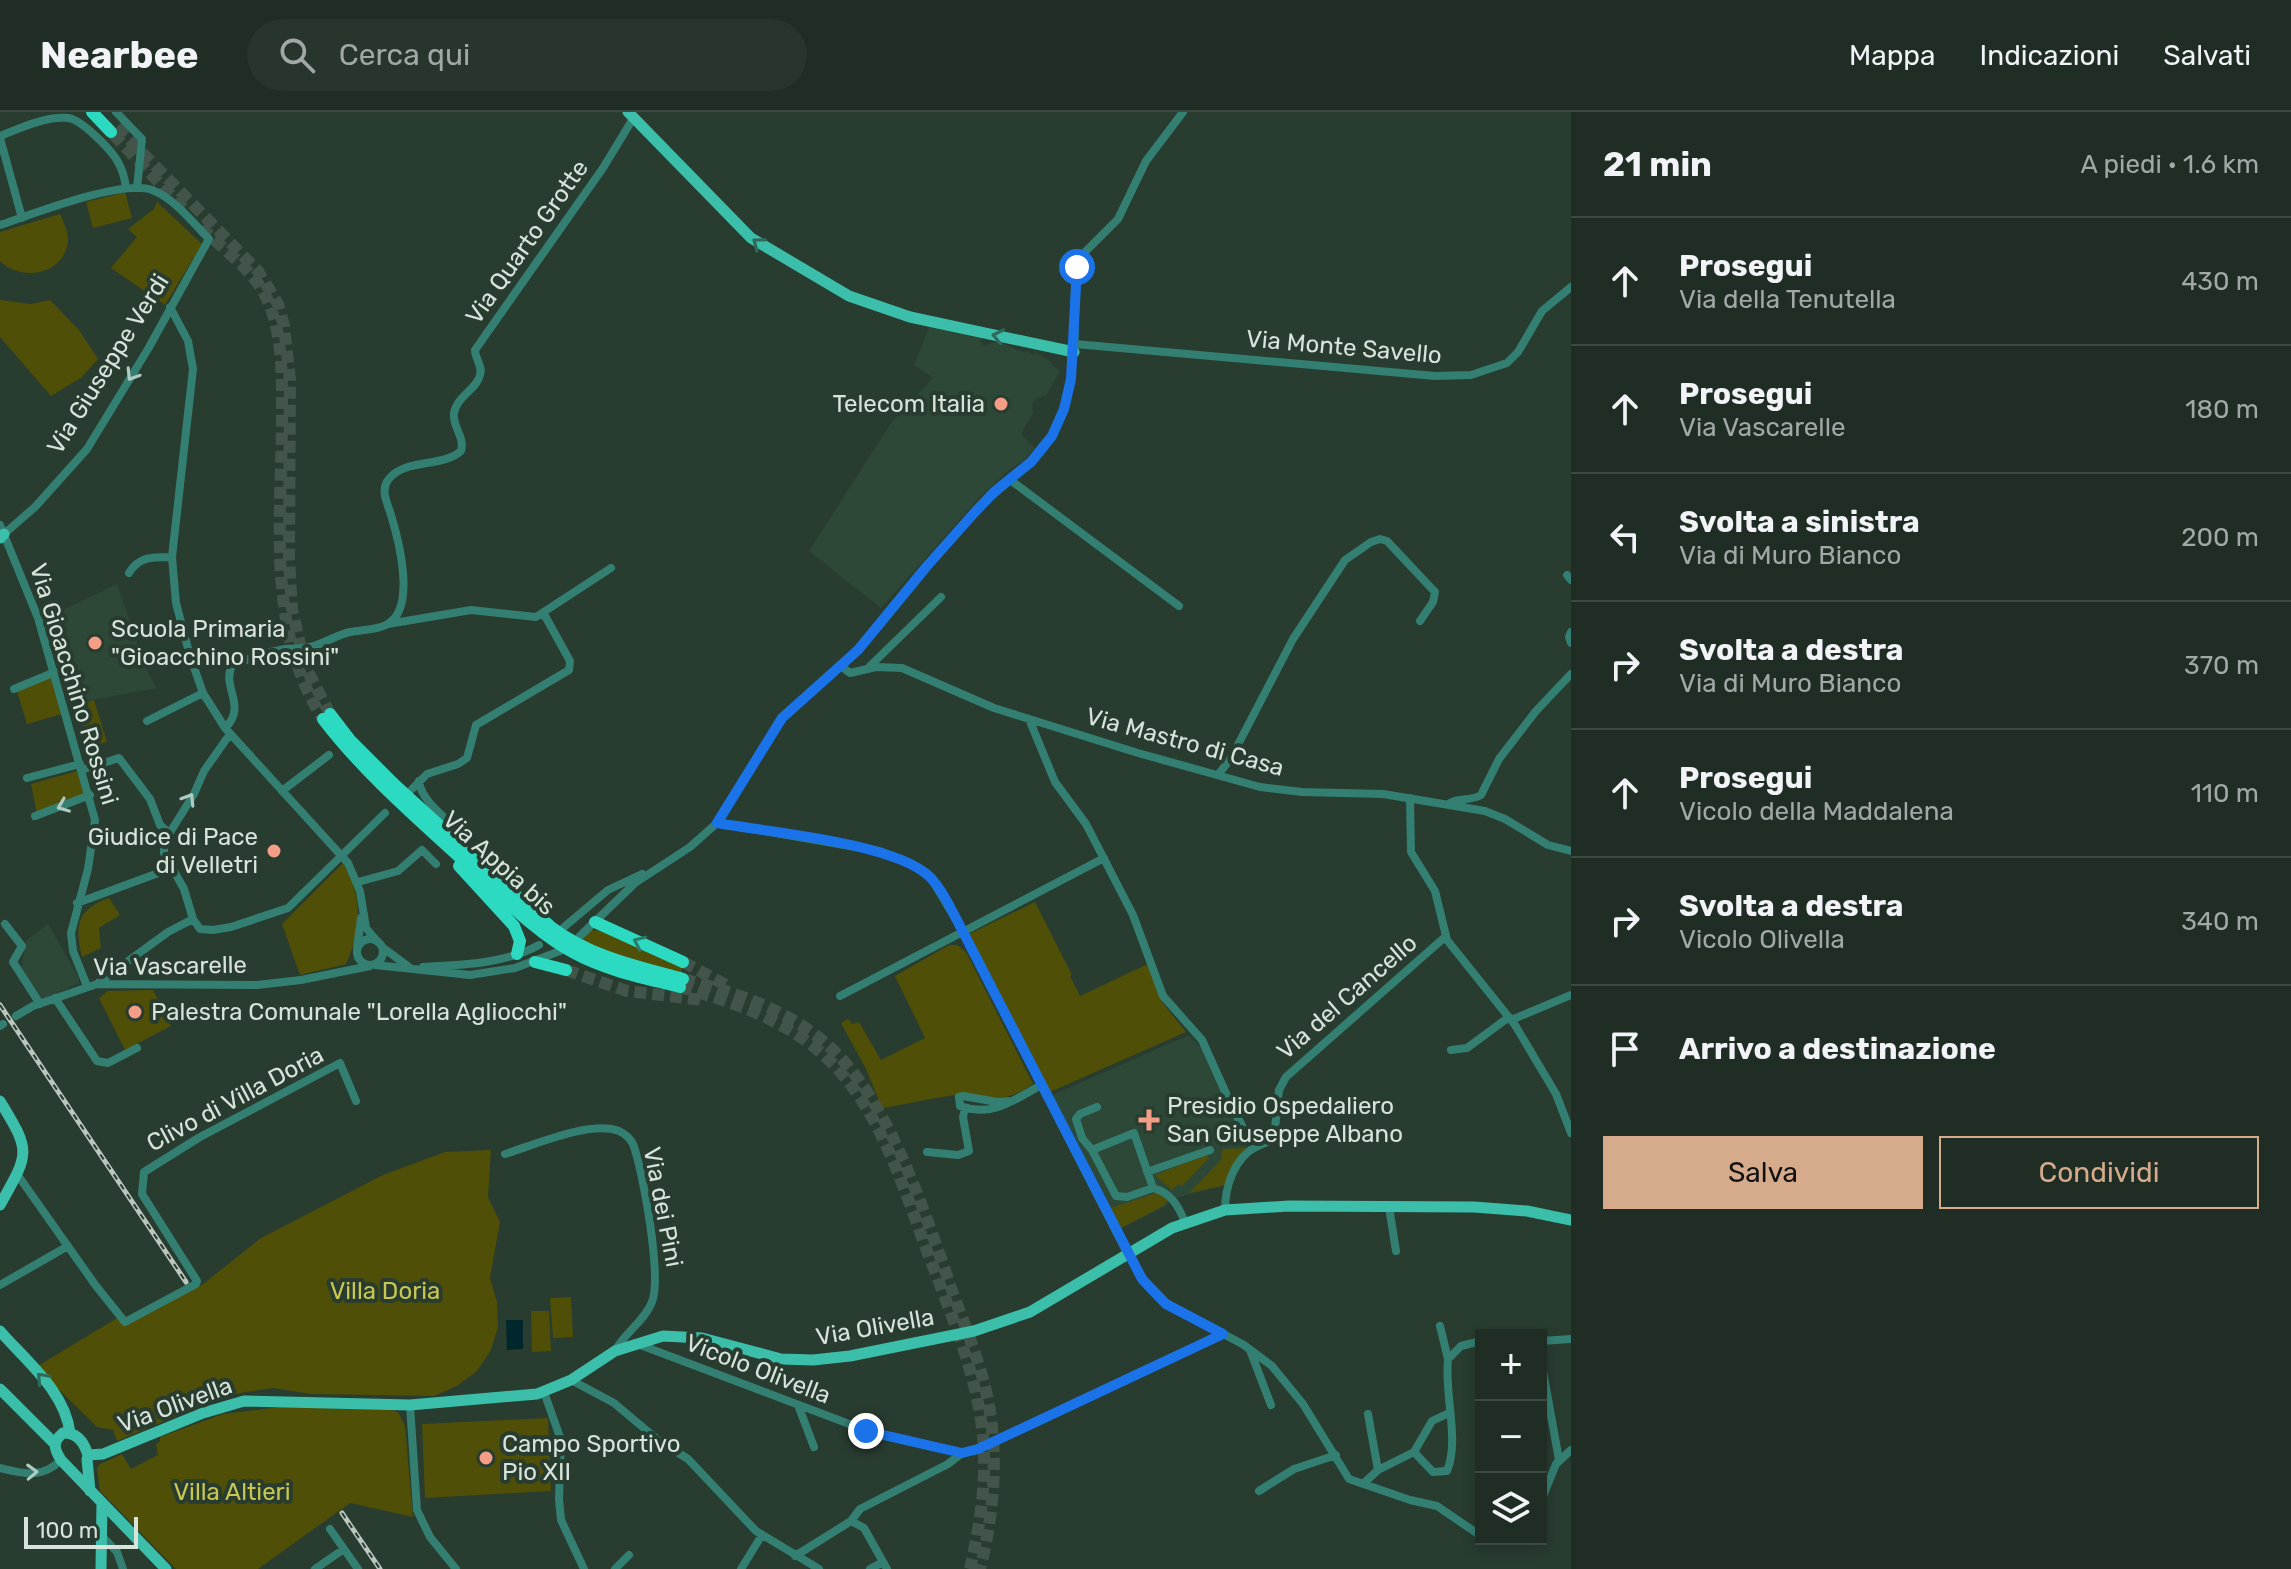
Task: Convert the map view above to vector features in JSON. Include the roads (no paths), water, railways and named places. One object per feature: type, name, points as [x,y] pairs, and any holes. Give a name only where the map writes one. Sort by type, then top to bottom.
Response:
[{"type":"highway","points":[[92,112],[114,129],[103,112]]},
{"type":"highway","name":"Via Appia bis","points":[[327,716],[429,829],[552,939],[682,983]]},
{"type":"highway","name":"Via Appia bis","points":[[392,788],[524,905],[580,947]]},
{"type":"highway","points":[[429,829],[518,933],[517,954]]},
{"type":"highway","points":[[595,922],[683,962]]},
{"type":"highway","points":[[535,962],[566,970]]},
{"type":"main road","points":[[631,114],[751,238],[849,296],[910,317],[1074,348]]},
{"type":"main road","points":[[0,1101],[25,1147],[17,1174],[0,1205]]},
{"type":"main road","name":"Via Olivella","points":[[87,1457],[114,1450],[203,1413],[244,1401],[410,1405],[544,1392],[571,1380],[615,1351],[635,1343],[678,1335],[786,1359],[813,1360],[850,1356],[974,1331],[1013,1319],[1054,1298],[1185,1222],[1225,1210],[1289,1206],[1493,1208],[1571,1220]]},
{"type":"main road","points":[[0,1331],[60,1398],[69,1420],[70,1433]]},
{"type":"main road","points":[[0,1389],[55,1444],[65,1464],[90,1492],[166,1569]]},
{"type":"main road","points":[[55,1444],[63,1433],[70,1433],[80,1440],[87,1457],[90,1492]]},
{"type":"main road","points":[[65,1464],[81,1465],[87,1457]]},
{"type":"main road","points":[[101,1569],[102,1503]]},
{"type":"street","points":[[0,225],[126,188],[137,188],[142,139],[116,112]]},
{"type":"street","points":[[580,947],[595,922],[635,883],[690,847],[717,823],[782,718],[842,667],[872,635],[917,571],[1047,443],[1060,421],[1069,388],[1079,262],[1120,216],[1146,161],[1183,112]]},
{"type":"street","name":"Via Quarto Grotte","points":[[387,625],[399,613],[404,600],[398,544],[385,495],[386,482],[402,471],[451,457],[461,451],[462,441],[454,413],[463,396],[480,377],[475,350],[596,180],[631,114]]},
{"type":"street","points":[[22,218],[0,137],[47,121],[75,119],[117,159],[126,188]]},
{"type":"street","name":"Via Giuseppe Verdi","points":[[1,532],[35,507],[87,449],[148,349],[209,239],[167,198],[153,190],[137,188]]},
{"type":"street","name":"Via Monte Savello","points":[[1074,348],[1466,376],[1498,367],[1513,358],[1540,314],[1551,301],[1571,287]]},
{"type":"street","points":[[170,307],[188,341],[193,375],[172,557],[173,586],[179,617],[203,693],[228,731],[342,855],[358,882],[363,909],[367,931],[380,944],[382,960],[372,965],[360,961],[357,952],[363,909]]},
{"type":"street","points":[[1009,479],[1179,606]]},
{"type":"street","name":"Via Gioacchino Rossini","points":[[1,532],[38,618],[90,795],[95,820],[94,841],[77,903],[71,941],[92,985]]},
{"type":"street","points":[[1218,775],[1231,758],[1293,639],[1345,560],[1378,540],[1391,544],[1434,591],[1433,602],[1420,621]]},
{"type":"street","points":[[129,573],[141,560],[172,557]]},
{"type":"street","points":[[385,813],[295,902],[281,911],[218,930],[200,929],[193,919],[187,897],[164,851],[168,832],[194,794],[235,715],[229,673],[235,664],[275,651],[313,646],[342,634],[465,611],[499,612],[531,618],[544,614],[611,568]]},
{"type":"street","points":[[868,668],[941,597]]},
{"type":"street","points":[[412,789],[430,773],[466,759],[476,725],[569,670],[570,661],[544,614]]},
{"type":"street","points":[[1571,632],[1571,643]]},
{"type":"street","name":"Via Mastro di Casa","points":[[842,667],[850,673],[890,666],[913,671],[967,697],[1029,719],[1278,790],[1377,794],[1490,813],[1544,843],[1571,851]]},
{"type":"street","points":[[14,689],[55,672]]},
{"type":"street","points":[[1448,805],[1455,799],[1481,795],[1499,759],[1539,707],[1571,674]]},
{"type":"street","points":[[147,721],[203,693]]},
{"type":"street","points":[[1029,719],[1055,782],[1086,824],[1138,925],[1163,996],[1202,1040],[1254,1148]]},
{"type":"street","points":[[282,791],[329,755]]},
{"type":"street","points":[[27,778],[119,758],[150,799],[160,825],[168,832]]},
{"type":"street","points":[[419,781],[425,798],[462,834]]},
{"type":"street","points":[[35,816],[90,795]]},
{"type":"street","name":"Via del Cancello","points":[[1410,798],[1411,852],[1434,888],[1445,937],[1510,1018],[1556,1094],[1571,1133]]},
{"type":"street","points":[[717,823],[873,850],[897,857],[931,878],[962,930],[1142,1279],[1159,1299],[1249,1348],[1285,1380],[1349,1479],[1437,1506],[1475,1532]]},
{"type":"street","points":[[358,882],[398,871],[422,850],[436,864]]},
{"type":"street","points":[[840,996],[1104,858]]},
{"type":"street","points":[[77,903],[172,868]]},
{"type":"street","points":[[564,927],[617,884],[651,871]]},
{"type":"street","points":[[92,985],[168,932],[193,919]]},
{"type":"street","points":[[5,924],[22,946],[13,962],[40,1004]]},
{"type":"street","name":"Via del Cancello","points":[[1225,1210],[1225,1196],[1234,1170],[1254,1148],[1274,1138],[1279,1090],[1289,1073],[1445,937]]},
{"type":"street","points":[[357,952],[365,940],[380,944]]},
{"type":"street","name":"Via Vascarelle","points":[[380,944],[410,967]]},
{"type":"street","points":[[410,967],[473,964],[517,954],[539,945]]},
{"type":"street","name":"Via Vascarelle","points":[[16,1016],[92,985],[248,985],[293,981],[372,965],[470,975],[535,962],[560,951]]},
{"type":"street","name":"Via Vascarelle","points":[[330,974],[347,967],[357,952]]},
{"type":"street","points":[[1451,1050],[1467,1048],[1510,1018],[1571,995]]},
{"type":"street","points":[[55,998],[97,1061],[108,1063],[137,1048]]},
{"type":"street","name":"Clivo di Villa Doria","points":[[68,1246],[125,1322],[196,1284],[197,1278],[142,1194],[144,1172],[200,1137],[340,1063],[356,1101]]},
{"type":"street","points":[[927,1152],[958,1155],[969,1151],[963,1117],[965,1108],[999,1109],[1041,1085]]},
{"type":"street","points":[[1097,1107],[1076,1119],[1082,1138],[1092,1150],[1116,1196],[1127,1197],[1153,1188],[1163,1191],[1174,1200],[1185,1222]]},
{"type":"street","name":"Via dei Pini","points":[[505,1154],[600,1129],[621,1132],[632,1142],[646,1201],[657,1281],[652,1303],[615,1351]]},
{"type":"street","points":[[1092,1150],[1134,1133],[1153,1188]]},
{"type":"street","points":[[1147,1172],[1210,1150]]},
{"type":"street","points":[[0,1285],[68,1246],[17,1174]]},
{"type":"street","points":[[1389,1207],[1396,1251]]},
{"type":"street","points":[[1414,1452],[1433,1472],[1447,1471],[1452,1459],[1448,1359],[1440,1326]]},
{"type":"street","points":[[795,1556],[851,1521],[860,1509],[948,1464],[962,1453],[986,1446],[1223,1334]]},
{"type":"street","points":[[1547,1341],[1571,1339]]},
{"type":"street","points":[[1448,1359],[1461,1346],[1475,1342]]},
{"type":"street","name":"Vicolo Olivella","points":[[635,1343],[873,1433],[962,1453]]},
{"type":"street","points":[[1249,1348],[1271,1405]]},
{"type":"street","points":[[571,1380],[614,1403],[658,1440],[693,1463],[762,1535],[819,1569]]},
{"type":"street","points":[[544,1392],[561,1440],[561,1520],[584,1569]]},
{"type":"street","points":[[1547,1393],[1559,1460]]},
{"type":"street","points":[[410,1405],[417,1510],[430,1537],[456,1569]]},
{"type":"street","points":[[798,1405],[814,1447]]},
{"type":"street","points":[[1364,1483],[1378,1470],[1414,1452],[1432,1421],[1449,1413]]},
{"type":"street","points":[[1368,1414],[1378,1470]]},
{"type":"street","points":[[1547,1487],[1559,1460],[1571,1450]]},
{"type":"street","points":[[1259,1491],[1294,1469],[1336,1455]]},
{"type":"street","points":[[0,1468],[32,1475],[65,1464]]},
{"type":"street","points":[[851,1521],[864,1528],[885,1565],[870,1569]]},
{"type":"street","points":[[330,1529],[358,1569]]},
{"type":"street","points":[[741,1569],[762,1535]]},
{"type":"street","points":[[102,1536],[117,1552],[123,1569]]},
{"type":"street","points":[[315,1569],[344,1549]]},
{"type":"street","points":[[615,1569],[629,1555]]},
{"type":"water","points":[[506,1320],[523,1320],[523,1349],[507,1350]]},
{"type":"tunnel","points":[[117,127],[258,271],[278,304],[284,326],[290,380],[289,560],[292,609],[305,666],[330,714]]},
{"type":"tunnel","points":[[113,134],[186,211]]},
{"type":"tunnel","points":[[201,227],[254,279],[267,299],[276,327],[281,371],[280,532],[285,610],[292,647],[305,684],[323,719]]},
{"type":"tunnel","points":[[683,962],[726,985]]},
{"type":"tunnel","points":[[566,970],[627,991],[703,1000]]},
{"type":"tunnel","points":[[683,979],[767,1007],[823,1041],[859,1080],[893,1138],[933,1235],[984,1382],[994,1471],[991,1511],[980,1569]]},
{"type":"tunnel","points":[[680,987],[741,1007],[798,1035],[831,1062],[849,1082],[878,1128],[954,1322],[980,1413],[983,1487],[970,1569]]},
{"type":"railway","points":[[0,1005],[186,1282]]},
{"type":"railway","points":[[342,1513],[380,1569]]},
{"type":"place","name":"Telecom Italia","points":[[1001,404]]},
{"type":"place","name":"Scuola Primaria \"Gioacchino Rossini\"","points":[[95,643]]},
{"type":"place","name":"Giudice di Pace di Velletri","points":[[274,851]]},
{"type":"place","name":"Palestra Comunale \"Lorella Agliocchi\"","points":[[135,1012]]},
{"type":"place","name":"Presidio Ospedaliero San Giuseppe Albano","points":[[1149,1120]]},
{"type":"place","name":"Campo Sportivo Pio XII","points":[[486,1458]]},
{"type":"park label","name":"Villa Doria","points":[[385,1291]]},
{"type":"park label","name":"Villa Altieri","points":[[232,1492]]}]
